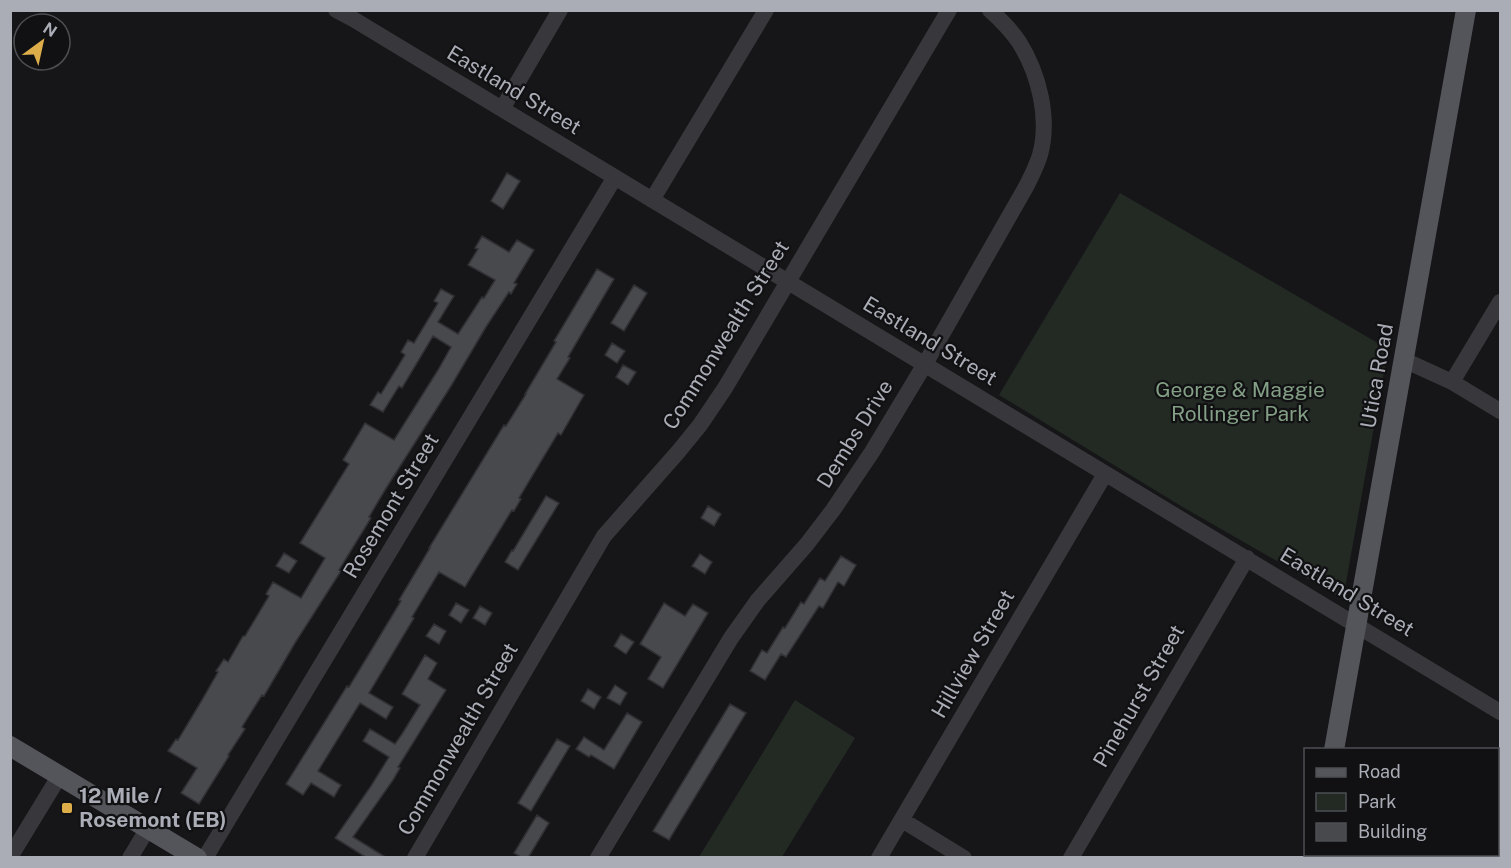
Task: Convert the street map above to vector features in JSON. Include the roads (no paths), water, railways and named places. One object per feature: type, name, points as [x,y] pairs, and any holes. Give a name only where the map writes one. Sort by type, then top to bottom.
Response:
[{"type":"main road","name":"Utica Road","points":[[1334,748],[1466,10]]},
{"type":"main road","points":[[10,746],[197,858]]},
{"type":"street","name":"Eastland Street","points":[[336,10],[1500,712]]},
{"type":"street","points":[[502,109],[561,10]]},
{"type":"street","points":[[652,200],[766,10]]},
{"type":"street","name":"Commonwealth Street","points":[[415,858],[604,536],[700,425],[788,282],[949,10]]},
{"type":"street","name":"Dembs Drive","points":[[598,858],[731,638],[758,600],[833,510],[872,452],[1027,185],[1040,156],[1043,138],[1043,115],[1038,84],[1018,41],[990,10]]},
{"type":"street","name":"Rosemont Street","points":[[205,858],[615,177]]},
{"type":"street","points":[[1452,382],[1500,302]]},
{"type":"street","points":[[1404,360],[1452,382],[1500,411]]},
{"type":"street","name":"Hillview Street","points":[[879,858],[1105,474]]},
{"type":"street","name":"Pinehurst Street","points":[[1071,858],[1246,558]]},
{"type":"street","points":[[10,857],[60,775]]},
{"type":"street","points":[[902,820],[964,858]]},
{"type":"street","points":[[130,858],[148,828]]},
{"type":"place","name":"12 Mile / Rosemont (EB)","points":[[67,808]]},
{"type":"park label","name":"George & Maggie Rollinger Park","points":[[1240,402]]}]
